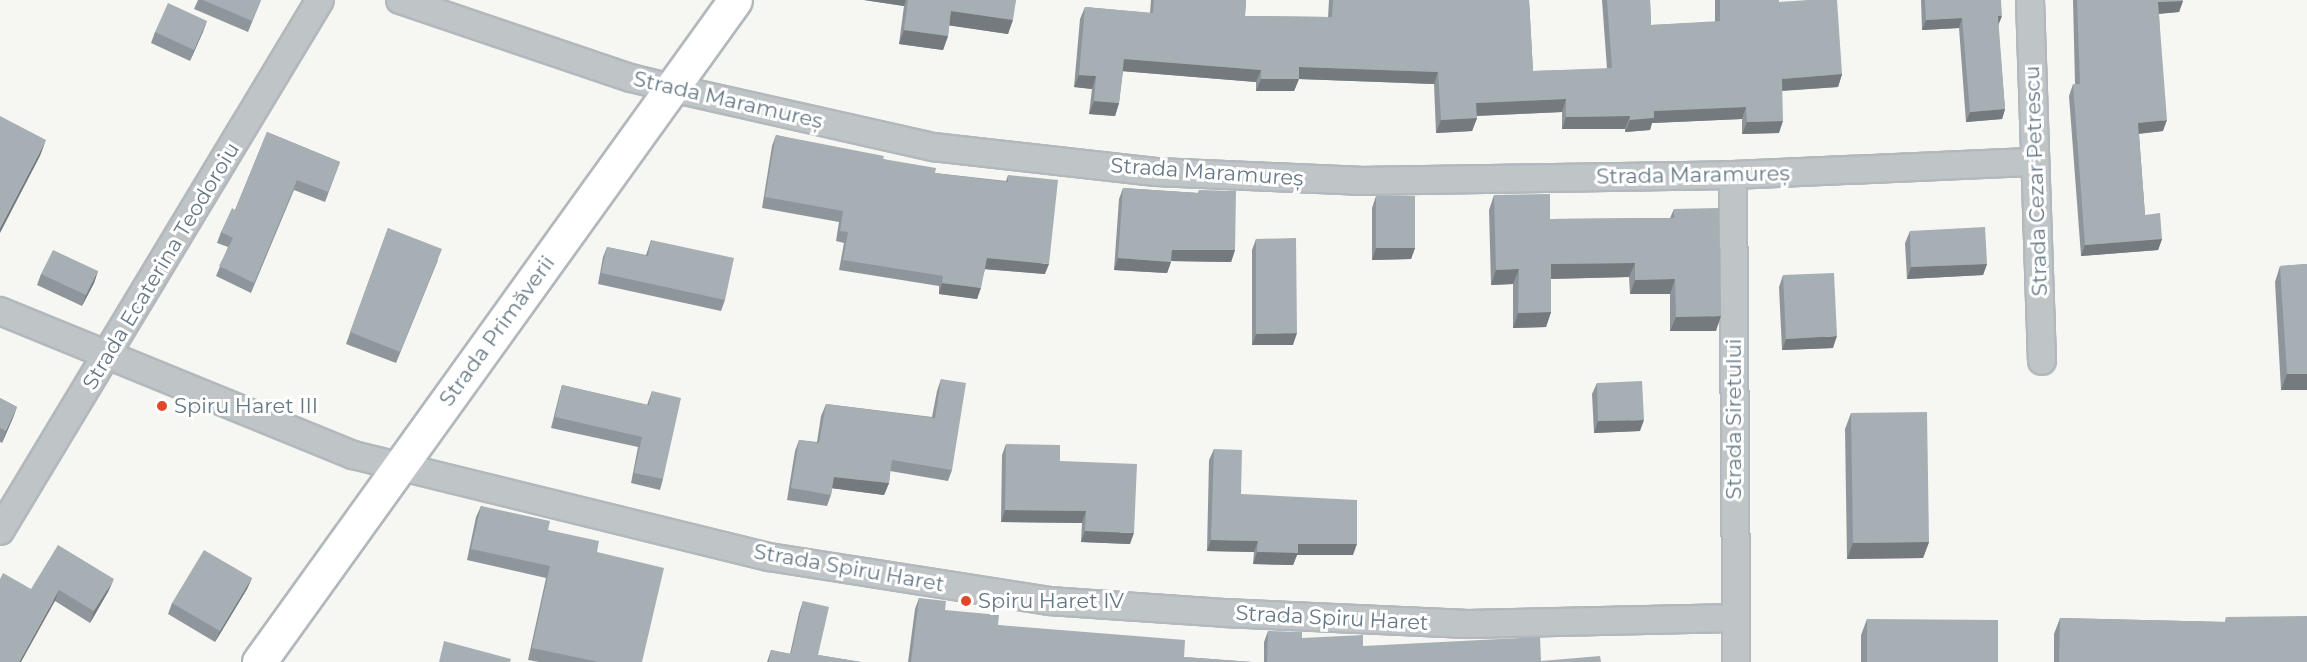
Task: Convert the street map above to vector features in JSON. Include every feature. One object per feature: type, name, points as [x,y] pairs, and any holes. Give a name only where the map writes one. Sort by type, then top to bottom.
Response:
[{"type":"main road","name":"Strada Primăverii","points":[[259,662],[735,0]]},
{"type":"street","name":"Strada Ecaterina Teodoroiu","points":[[0,531],[320,0]]},
{"type":"street","name":"Strada Maramureș","points":[[400,0],[631,78],[671,88],[933,147],[1156,172],[1359,181],[1733,175],[2035,162]]},
{"type":"street","name":"Strada Cezar Petrescu","points":[[2030,0],[2042,362]]},
{"type":"street","name":"Strada Siretului","points":[[1733,175],[1736,662]]},
{"type":"street","name":"Strada Spiru Haret","points":[[0,311],[106,357],[353,455],[769,557],[1049,601],[1468,624],[1735,618]]},
{"type":"building","points":[[203,0],[261,0],[252,21]]},
{"type":"building","points":[[908,0],[1016,0],[1013,20],[951,11],[948,36],[904,30]]},
{"type":"building","points":[[1154,0],[1246,0],[1245,16],[1332,17],[1333,0],[1529,0],[1533,71],[1612,68],[1607,0],[1650,0],[1651,25],[1720,21],[1720,0],[1779,0],[1779,2],[1837,0],[1842,74],[1782,79],[1783,121],[1747,122],[1746,107],[1654,111],[1654,118],[1630,120],[1630,116],[1566,117],[1566,99],[1476,103],[1477,118],[1441,120],[1438,72],[1299,67],[1299,79],[1261,79],[1261,70],[1124,59],[1119,103],[1094,101],[1096,76],[1079,75],[1085,7],[1153,13]]},
{"type":"building","points":[[1925,0],[2001,0],[2002,16],[1998,16],[2005,109],[1970,112],[1962,18],[1926,20]]},
{"type":"building","points":[[2077,0],[2183,0],[2158,2],[2167,120],[2138,123],[2145,215],[2160,213],[2162,239],[2085,245],[2073,84],[2080,84]]},
{"type":"building","points":[[168,3],[207,21],[194,50],[155,32]]},
{"type":"building","points":[[0,116],[46,140],[0,228]]},
{"type":"building","points":[[267,132],[340,162],[328,192],[297,180],[254,283],[219,266],[233,238],[221,232],[232,208],[235,210]]},
{"type":"building","points":[[776,135],[884,156],[883,159],[936,168],[935,173],[1008,182],[1008,175],[1058,180],[1049,264],[987,258],[981,288],[942,283],[943,276],[843,260],[848,232],[840,231],[843,211],[765,197]]},
{"type":"building","points":[[1123,188],[1199,193],[1199,190],[1236,191],[1235,250],[1172,250],[1171,262],[1118,258]]},
{"type":"building","points":[[1550,194],[1550,219],[1674,218],[1674,209],[1719,208],[1721,316],[1676,317],[1675,279],[1635,280],[1635,263],[1551,264],[1551,312],[1518,313],[1519,269],[1496,270],[1494,195]]},
{"type":"building","points":[[1376,196],[1415,196],[1415,248],[1376,248]]},
{"type":"building","points":[[1985,227],[1987,264],[1911,267],[1910,231]]},
{"type":"building","points":[[388,228],[442,249],[400,352],[350,332]]},
{"type":"building","points":[[1296,238],[1297,333],[1256,334],[1256,239]]},
{"type":"building","points":[[651,240],[734,258],[725,300],[601,273],[607,247],[648,256]]},
{"type":"building","points":[[53,250],[98,271],[86,295],[41,274]]},
{"type":"building","points":[[2307,264],[2307,374],[2287,374],[2280,266]]},
{"type":"building","points":[[1834,273],[1837,336],[1786,339],[1783,275]]},
{"type":"building","points":[[941,379],[966,383],[952,470],[892,460],[889,483],[834,477],[831,495],[791,488],[799,440],[819,443],[826,404],[935,418]]},
{"type":"building","points":[[1642,381],[1644,420],[1598,421],[1597,383]]},
{"type":"building","points":[[562,385],[649,405],[652,391],[681,398],[663,479],[634,473],[642,437],[555,417]]},
{"type":"building","points":[[0,398],[17,407],[6,431],[0,428]]},
{"type":"building","points":[[1927,412],[1929,542],[1853,543],[1851,413]]},
{"type":"building","points":[[1006,444],[1060,445],[1060,461],[1137,464],[1134,533],[1085,531],[1086,511],[1005,510]]},
{"type":"building","points":[[1214,449],[1242,450],[1241,494],[1357,500],[1357,544],[1298,544],[1298,553],[1257,552],[1258,541],[1211,540]]},
{"type":"building","points":[[481,506],[550,521],[548,530],[599,541],[597,552],[664,568],[642,662],[599,662],[532,648],[550,566],[471,549]]},
{"type":"building","points":[[58,545],[114,579],[94,611],[59,590],[19,662],[0,662],[0,579],[3,573],[31,589]]},
{"type":"building","points":[[204,550],[252,578],[220,631],[172,603]]},
{"type":"building","points":[[919,598],[946,601],[945,610],[999,615],[998,625],[1185,640],[1184,657],[1252,662],[911,662]]},
{"type":"building","points":[[803,601],[829,607],[818,655],[861,662],[769,662],[771,650],[791,654]]},
{"type":"building","points":[[2307,616],[2307,662],[2059,662],[2060,618],[2226,622],[2226,617]]},
{"type":"building","points":[[1867,619],[1998,620],[1998,662],[1867,662]]},
{"type":"building","points":[[1268,631],[1302,632],[1302,638],[1363,635],[1363,646],[1540,637],[1541,661],[1600,656],[1601,662],[1267,662]]},
{"type":"building","points":[[444,641],[511,659],[510,662],[439,662]]},
{"type":"place","name":"Spiru Haret III","points":[[162,406]]},
{"type":"place","name":"Spiru Haret IV","points":[[966,601]]}]
